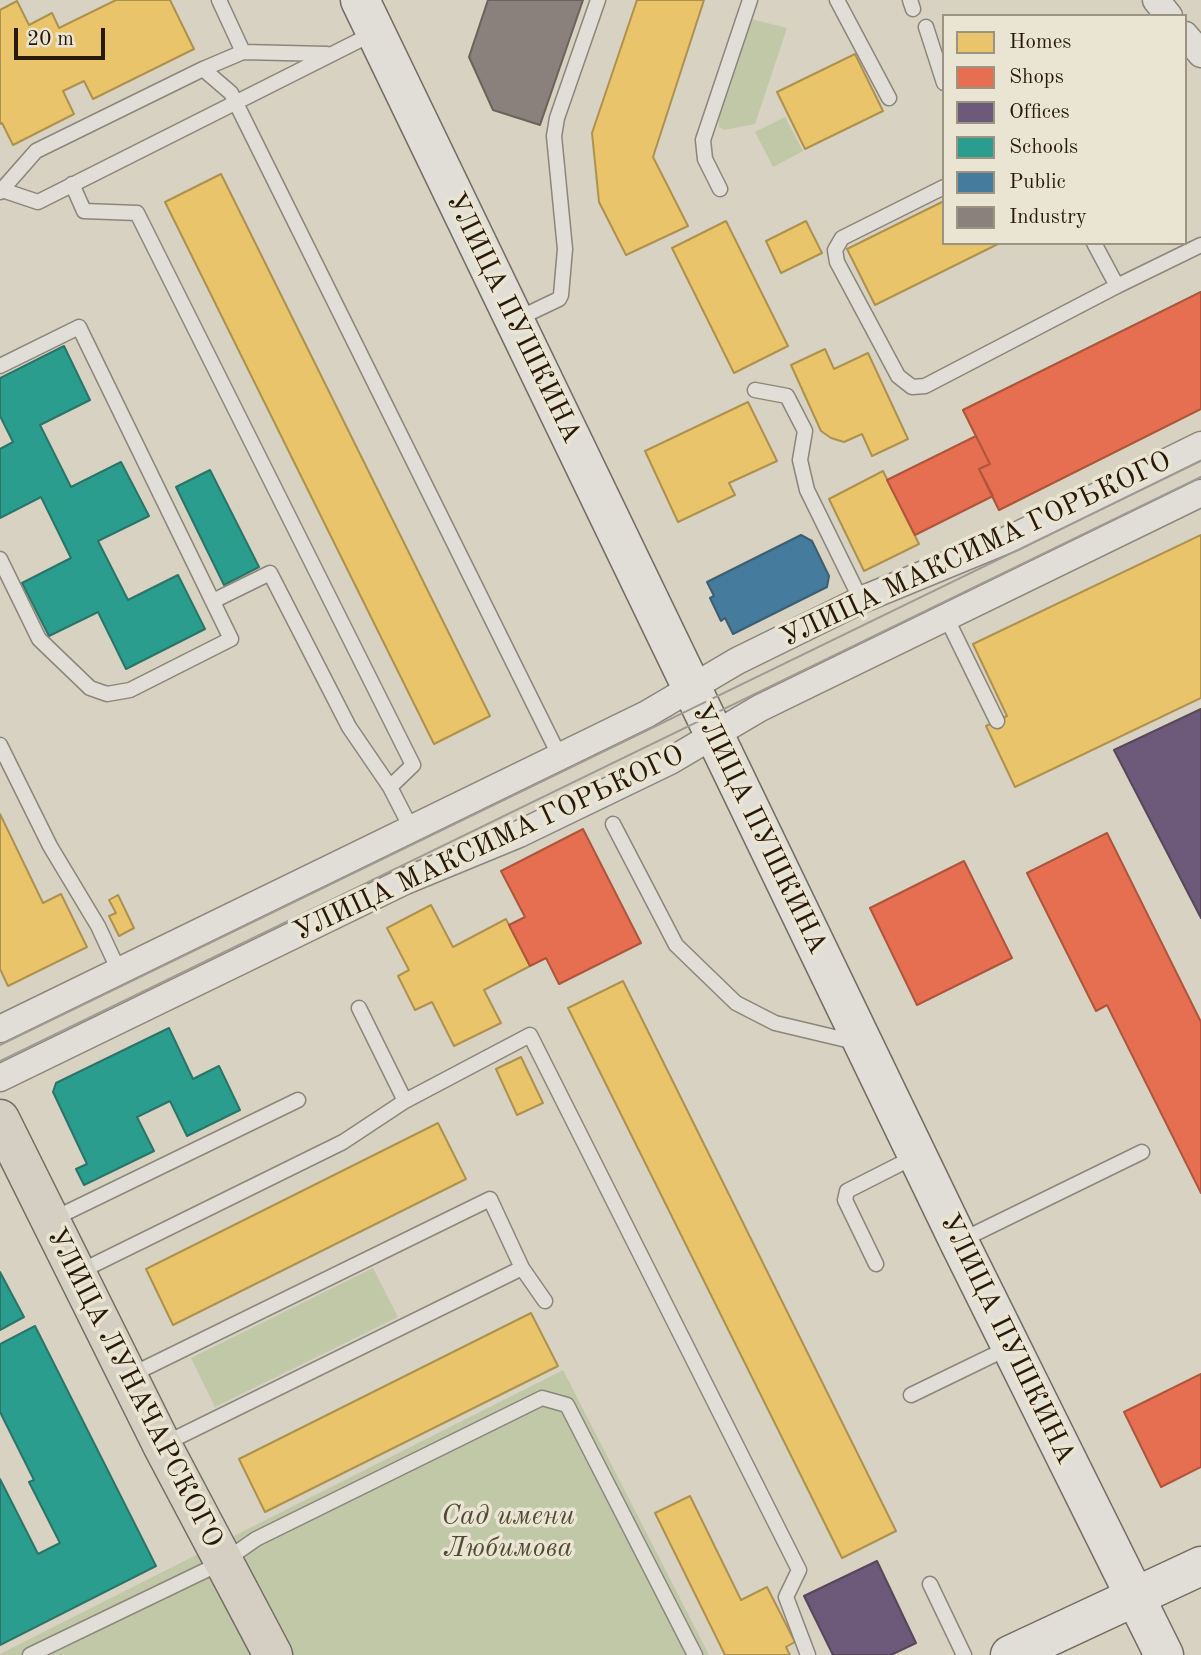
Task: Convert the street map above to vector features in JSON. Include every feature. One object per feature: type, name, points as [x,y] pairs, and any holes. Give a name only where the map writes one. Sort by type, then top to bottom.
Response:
[{"type":"main road","name":"УЛИЦА ПУШКИНА","points":[[367,16],[959,1242],[1164,1655]]},
{"type":"main road","name":"УЛИЦА ЛУНАЧАРСКОГО","points":[[0,1119],[162,1445],[273,1655]]},
{"type":"main road","points":[[1010,1655],[1201,1566]]},
{"type":"street","points":[[1156,0],[1167,14]]},
{"type":"street","points":[[1187,37],[1201,54]]},
{"type":"street","name":"УЛИЦА МАКСИМА ГОРЬКОГО","points":[[0,1029],[647,714],[737,661],[861,600],[1014,537],[1201,445]]},
{"type":"street","name":"УЛИЦА МАКСИМА ГОРЬКОГО","points":[[0,1078],[405,881],[532,828],[670,761],[760,708],[1201,493]]},
{"type":"lane","points":[[219,0],[243,52]]},
{"type":"lane","points":[[515,320],[561,295],[565,249],[554,136],[557,118],[598,0]]},
{"type":"lane","points":[[720,189],[705,159],[703,140],[750,0]]},
{"type":"lane","points":[[837,0],[889,98]]},
{"type":"lane","points":[[329,54],[243,52],[36,151],[1,191],[38,201],[329,54],[367,16]]},
{"type":"lane","points":[[926,27],[942,77]]},
{"type":"lane","points":[[203,69],[231,93],[560,757]]},
{"type":"lane","points":[[72,184],[84,211],[137,213],[413,765],[390,787]]},
{"type":"lane","points":[[942,188],[842,238],[835,250],[837,262],[898,376],[912,387],[925,386],[1201,245]]},
{"type":"lane","points":[[1095,245],[1117,286]]},
{"type":"lane","points":[[0,366],[79,327],[231,639],[130,690],[107,694],[90,688],[39,639],[0,559]]},
{"type":"lane","points":[[755,390],[787,397],[805,431],[800,460],[807,490],[861,600]]},
{"type":"lane","points":[[213,601],[270,573],[349,727],[390,787],[411,828]]},
{"type":"lane","points":[[946,617],[997,721]]},
{"type":"lane","points":[[0,745],[50,846],[98,926],[119,971]]},
{"type":"lane","points":[[614,824],[676,945],[736,1003],[775,1024],[864,1044]]},
{"type":"lane","points":[[359,1009],[405,1101]]},
{"type":"lane","points":[[75,1274],[343,1142],[405,1101],[530,1035],[799,1570],[786,1597],[808,1655]]},
{"type":"lane","points":[[50,1221],[298,1100]]},
{"type":"lane","points":[[959,1242],[1142,1152]]},
{"type":"lane","points":[[876,1264],[845,1200],[847,1191],[918,1156]]},
{"type":"lane","points":[[128,1377],[489,1199],[522,1268],[545,1301]]},
{"type":"lane","points":[[162,1445],[522,1268]]},
{"type":"lane","points":[[911,1395],[1011,1347]]},
{"type":"lane","points":[[30,1655],[223,1562],[256,1539],[542,1398],[567,1405],[695,1655]]},
{"type":"lane","points":[[930,1584],[964,1655]]},
{"type":"green space","points":[[751,19],[787,28],[755,124],[724,130],[719,127],[718,118]]},
{"type":"green space","points":[[785,117],[803,151],[773,167],[755,132]]},
{"type":"green space","points":[[373,1268],[398,1317],[215,1407],[191,1358]]},
{"type":"green space","name":"Сад имени Любимова","points":[[563,1370],[709,1655],[0,1655],[0,1654]]},
{"type":"building: Homes","points":[[116,0],[170,0],[194,49],[93,99],[84,81],[63,91],[74,114],[13,145],[2,123],[0,124],[0,10],[17,1],[29,25],[52,13],[59,28]]},
{"type":"building: Homes","points":[[637,0],[704,0],[653,157],[688,226],[626,255],[599,202],[592,133]]},
{"type":"building: Homes","points":[[855,54],[883,111],[805,149],[777,92]]},
{"type":"building: Homes","points":[[221,174],[490,716],[434,744],[165,202]]},
{"type":"building: Homes","points":[[942,202],[942,245],[996,245],[875,305],[847,249]]},
{"type":"building: Homes","points":[[726,221],[788,346],[734,373],[672,248]]},
{"type":"building: Homes","points":[[806,221],[822,253],[781,273],[766,241]]},
{"type":"building: Homes","points":[[1201,292],[1201,359],[990,464],[963,410]]},
{"type":"building: Homes","points":[[825,349],[834,369],[868,353],[908,439],[872,456],[862,434],[844,442],[821,431],[791,365]]},
{"type":"building: Homes","points":[[1201,359],[1201,409],[999,510],[979,469]]},
{"type":"building: Homes","points":[[748,402],[777,461],[729,483],[735,495],[678,522],[645,451]]},
{"type":"building: Homes","points":[[883,471],[919,544],[864,571],[829,499]]},
{"type":"building: Homes","points":[[1201,535],[1201,698],[1015,787],[986,726],[1007,716],[973,644]]},
{"type":"building: Homes","points":[[0,814],[43,903],[61,894],[87,947],[8,986],[0,969]]},
{"type":"building: Homes","points":[[118,895],[134,928],[119,936],[109,916],[116,913],[109,900]]},
{"type":"building: Homes","points":[[431,905],[453,947],[506,919],[530,966],[484,990],[501,1023],[454,1046],[432,1002],[415,1010],[398,976],[409,970],[387,928]]},
{"type":"building: Homes","points":[[623,981],[896,1531],[842,1558],[568,1008]]},
{"type":"building: Homes","points":[[521,1057],[543,1103],[517,1115],[496,1069]]},
{"type":"building: Homes","points":[[438,1123],[466,1179],[173,1325],[146,1269]]},
{"type":"building: Homes","points":[[531,1313],[558,1366],[265,1512],[239,1459]]},
{"type":"building: Homes","points":[[690,1496],[741,1600],[767,1587],[795,1642],[786,1647],[790,1655],[725,1655],[655,1513]]},
{"type":"building: Shops","points":[[1201,292],[1201,409],[999,510],[979,469],[990,464],[963,410]]},
{"type":"building: Shops","points":[[976,436],[990,464],[979,469],[993,496],[915,535],[887,480]]},
{"type":"building: Shops","points":[[583,829],[641,943],[559,984],[546,958],[530,966],[509,925],[525,917],[501,871]]},
{"type":"building: Shops","points":[[1107,833],[1201,1022],[1201,1193],[1107,1005],[1096,1011],[1027,873]]},
{"type":"building: Shops","points":[[964,861],[1012,958],[917,1005],[870,908]]},
{"type":"building: Shops","points":[[1201,1374],[1201,1467],[1161,1487],[1124,1412]]},
{"type":"building: Offices","points":[[1201,709],[1201,918],[1114,750]]},
{"type":"building: Offices","points":[[877,1561],[916,1643],[891,1655],[833,1655],[804,1596]]},
{"type":"building: Schools","points":[[64,346],[90,400],[40,425],[71,487],[121,462],[149,516],[98,541],[128,600],[178,575],[205,629],[126,669],[98,612],[49,636],[22,583],[71,558],[41,497],[0,518],[0,449],[13,442],[0,416],[0,378]]},
{"type":"building: Schools","points":[[210,470],[259,567],[224,585],[176,487]]},
{"type":"building: Schools","points":[[169,1028],[193,1079],[219,1066],[240,1110],[187,1136],[170,1101],[137,1117],[154,1151],[84,1185],[76,1169],[87,1164],[53,1092],[56,1083]]},
{"type":"building: Schools","points":[[0,1272],[24,1317],[0,1330]]},
{"type":"building: Schools","points":[[35,1326],[156,1566],[0,1645],[0,1479],[38,1554],[60,1543],[29,1482],[34,1480],[0,1412],[0,1344]]},
{"type":"building: Public","points":[[801,535],[812,541],[829,576],[827,587],[733,634],[725,618],[721,621],[710,598],[714,596],[707,582]]},
{"type":"building: Industry","points":[[488,0],[583,0],[540,125],[493,110],[469,57]]},
{"type":"tram line","points":[[0,1045],[1201,461]]},
{"type":"tram line","points":[[0,1061],[1201,477]]}]
